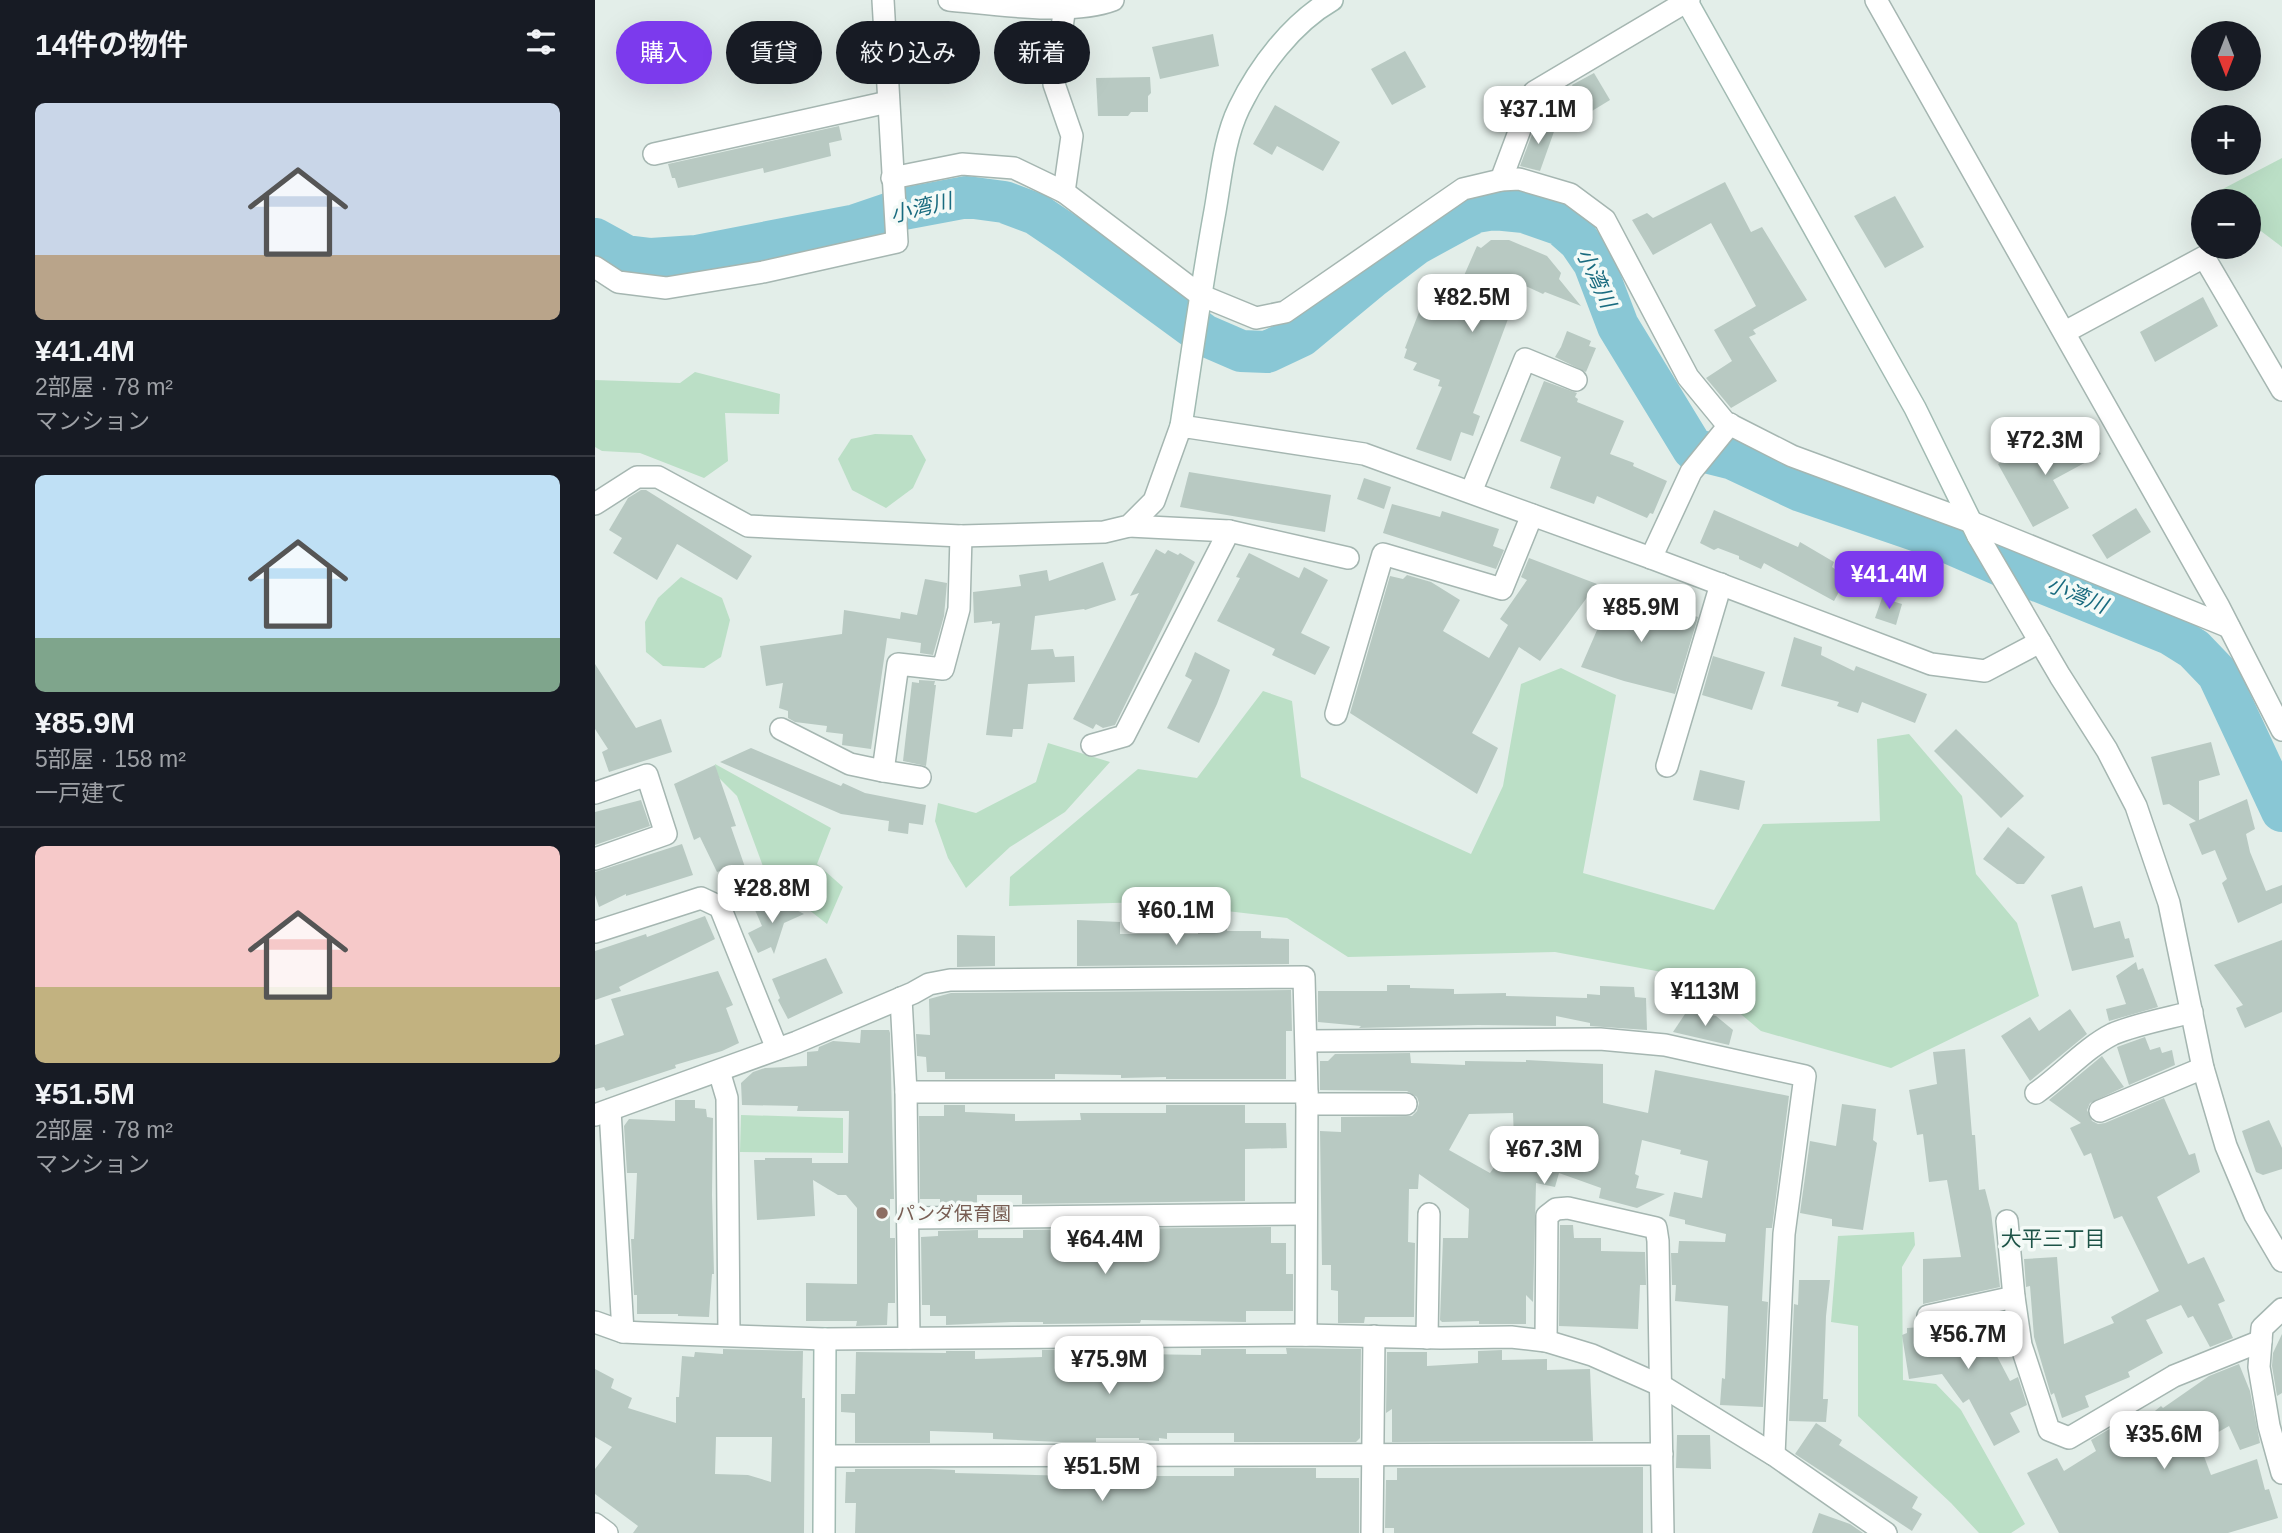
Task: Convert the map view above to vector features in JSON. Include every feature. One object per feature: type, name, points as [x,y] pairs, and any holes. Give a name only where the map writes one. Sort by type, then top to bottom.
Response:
[{"type":"street","points":[[595,267],[618,282],[666,288],[763,272],[897,242],[883,0]]},
{"type":"street","points":[[949,0],[1024,7],[1097,6],[1113,0]]},
{"type":"street","points":[[1501,180],[1534,92],[1687,0],[1915,408],[1975,529],[2040,642],[2107,750],[2136,806],[2169,903],[2203,1068],[2226,1146],[2255,1215],[2282,1261]]},
{"type":"street","points":[[1876,0],[2065,332],[2229,627],[2282,730]]},
{"type":"street","points":[[1129,526],[1154,501],[1181,426],[1227,143],[1238,109],[1260,71],[1286,38],[1321,2]]},
{"type":"street","points":[[1064,192],[1072,136],[1054,84],[1065,6]]},
{"type":"street","points":[[654,154],[888,102]]},
{"type":"street","points":[[892,182],[963,164],[1014,168],[1064,192],[1200,298],[1257,318],[1285,312],[1463,189],[1501,180],[1520,179],[1570,194],[1605,220],[1688,377],[1725,422],[1792,456],[2229,627]]},
{"type":"street","points":[[2065,332],[2204,257],[2282,390]]},
{"type":"street","points":[[1471,492],[1525,359],[1576,380]]},
{"type":"street","points":[[1651,558],[1691,472],[1730,424]]},
{"type":"street","points":[[1181,426],[1364,454],[1651,558],[1931,664],[1985,671],[2040,642]]},
{"type":"street","points":[[598,497],[637,477],[658,477],[748,526],[961,536],[1104,532],[1129,526],[1229,531],[1348,558]]},
{"type":"street","points":[[1336,714],[1383,554],[1502,589],[1531,514]]},
{"type":"street","points":[[1092,746],[1124,736],[1229,531]]},
{"type":"street","points":[[883,771],[898,664],[943,668],[959,609],[961,536]]},
{"type":"street","points":[[1667,766],[1721,584]]},
{"type":"street","points":[[781,729],[850,764],[920,777]]},
{"type":"street","points":[[595,793],[647,775],[666,834],[595,859]]},
{"type":"street","points":[[595,932],[701,898],[720,907],[777,1049]]},
{"type":"street","points":[[623,1332],[603,1113],[777,1049],[929,984],[950,981],[1304,977],[1307,1041],[1306,1335]]},
{"type":"street","points":[[901,998],[906,1091],[909,1338]]},
{"type":"street","points":[[2036,1093],[2084,1054],[2114,1034],[2192,1012]]},
{"type":"street","points":[[1307,1041],[1600,1039],[1665,1045],[1805,1076],[1784,1234],[1774,1455]]},
{"type":"street","points":[[2099,1111],[2203,1068]]},
{"type":"street","points":[[719,1071],[727,1098],[729,1335]]},
{"type":"street","points":[[906,1091],[1307,1098],[1406,1104]]},
{"type":"street","points":[[1546,1341],[1547,1216],[1556,1209],[1568,1208],[1656,1228],[1662,1385],[1663,1533]]},
{"type":"street","points":[[908,1218],[1305,1214]]},
{"type":"street","points":[[1427,1338],[1429,1214]]},
{"type":"street","points":[[2007,1221],[2021,1345],[2049,1430],[2069,1438],[2174,1376],[2261,1341]]},
{"type":"street","points":[[1928,1316],[2014,1297]]},
{"type":"street","points":[[2282,1309],[2262,1328],[2259,1367],[2269,1426],[2282,1473]]},
{"type":"street","points":[[595,1322],[623,1332],[825,1339],[1306,1335],[1511,1337],[1546,1341],[1592,1355],[1662,1385],[1774,1455],[1882,1532]]},
{"type":"street","points":[[1372,1533],[1374,1336]]},
{"type":"street","points":[[824,1533],[825,1339]]},
{"type":"street","points":[[825,1455],[1662,1454]]},
{"type":"street","points":[[595,1524],[607,1533]]},
{"type":"green space","points":[[2282,158],[2282,247],[2261,231],[2261,189],[2223,189],[2250,175],[2261,175],[2261,169]]},
{"type":"green space","points":[[695,372],[780,394],[779,414],[725,413],[728,461],[704,478],[640,453],[602,451],[595,447],[595,380],[680,383]]},
{"type":"green space","points":[[875,434],[912,435],[926,460],[913,488],[886,508],[852,490],[838,459],[851,439]]},
{"type":"green space","points":[[681,577],[722,598],[730,620],[721,657],[704,668],[663,666],[646,652],[645,622],[658,598]]},
{"type":"green space","points":[[1561,668],[1616,695],[1583,873],[1714,910],[1763,824],[1880,821],[1877,739],[1909,734],[1962,796],[1976,874],[2017,923],[2039,996],[1891,1068],[1761,1031],[1699,979],[1555,952],[1348,957],[1287,918],[1148,902],[1009,906],[1010,877],[1138,769],[1197,778],[1263,691],[1292,701],[1301,777],[1471,854],[1503,786],[1521,684]]},
{"type":"green space","points":[[1048,743],[1110,762],[1065,812],[1010,847],[966,888],[948,858],[935,821],[938,803],[976,813],[1036,782]]},
{"type":"green space","points":[[715,764],[831,828],[817,864],[843,887],[827,924],[767,877],[737,796],[716,775]]},
{"type":"green space","points":[[741,1115],[843,1118],[843,1153],[740,1152]]},
{"type":"green space","points":[[1914,1232],[1915,1245],[1902,1267],[1903,1380],[1936,1384],[1961,1410],[2025,1524],[2011,1533],[1979,1533],[1951,1503],[1858,1416],[1858,1326],[1831,1322],[1838,1236]]},
{"type":"building","points":[[1213,34],[1219,66],[1160,79],[1152,47]]},
{"type":"building","points":[[1405,51],[1426,87],[1392,105],[1371,69]]},
{"type":"building","points":[[1594,73],[1610,100],[1587,114],[1572,85]]},
{"type":"building","points":[[1150,77],[1148,112],[1131,112],[1128,116],[1098,116],[1096,78]]},
{"type":"building","points":[[1275,105],[1340,142],[1323,171],[1277,146],[1272,155],[1253,144]]},
{"type":"building","points":[[1538,119],[1556,126],[1540,171],[1520,166]]},
{"type":"building","points":[[839,126],[842,140],[829,143],[831,156],[764,173],[763,168],[678,188],[668,164]]},
{"type":"building","points":[[1725,182],[1751,232],[1762,227],[1807,300],[1753,330],[1756,334],[1749,337],[1777,381],[1731,408],[1706,378],[1732,361],[1714,330],[1756,306],[1711,223],[1653,255],[1632,220],[1647,213],[1653,218]]},
{"type":"building","points":[[1895,196],[1924,247],[1885,268],[1854,216]]},
{"type":"building","points":[[1491,240],[1509,240],[1547,256],[1561,273],[1559,279],[1581,306],[1521,284],[1473,413],[1480,416],[1473,436],[1461,432],[1451,461],[1416,449],[1442,387],[1438,386],[1440,380],[1413,370],[1417,363],[1404,358],[1405,348],[1423,302],[1435,289],[1450,287],[1452,284],[1459,287],[1477,246],[1481,248]]},
{"type":"building","points":[[2203,297],[2218,326],[2155,362],[2140,332]]},
{"type":"building","points":[[1567,331],[1591,341],[1589,346],[1596,348],[1586,372],[1555,357]]},
{"type":"building","points":[[1544,381],[1577,393],[1577,402],[1624,421],[1610,454],[1634,463],[1633,466],[1667,481],[1653,514],[1650,513],[1647,518],[1597,496],[1594,504],[1550,488],[1561,457],[1520,441]]},
{"type":"building","points":[[2089,434],[2101,454],[2053,480],[2069,508],[2033,527],[1998,464],[2033,445],[2040,458]]},
{"type":"building","points":[[1189,472],[1331,495],[1325,532],[1180,507]]},
{"type":"building","points":[[1364,478],[1391,487],[1384,509],[1357,499]]},
{"type":"building","points":[[646,490],[752,556],[737,580],[677,544],[657,580],[613,553],[622,538],[609,530],[628,498]]},
{"type":"building","points":[[1392,504],[1440,517],[1442,511],[1499,529],[1493,546],[1504,550],[1496,569],[1383,533]]},
{"type":"building","points":[[2136,508],[2151,532],[2107,559],[2092,535]]},
{"type":"building","points":[[1714,510],[1798,547],[1800,542],[1834,562],[1832,567],[1847,577],[1834,601],[1764,563],[1761,569],[1739,559],[1739,556],[1718,548],[1714,550],[1700,543]]},
{"type":"building","points":[[1156,549],[1165,554],[1168,550],[1178,555],[1180,553],[1195,562],[1115,725],[1103,728],[1096,724],[1093,729],[1073,719],[1139,593],[1130,596]]},
{"type":"building","points":[[1249,553],[1299,578],[1304,567],[1328,580],[1301,633],[1330,647],[1315,675],[1272,655],[1275,649],[1217,621],[1240,578],[1236,577]]},
{"type":"building","points":[[1529,558],[1597,584],[1540,661],[1519,647],[1472,733],[1498,748],[1477,794],[1350,713],[1390,576],[1403,579],[1407,575],[1431,582],[1460,600],[1443,631],[1489,658],[1508,625],[1500,619],[1527,580],[1521,577]]},
{"type":"building","points":[[1103,562],[1116,600],[1085,610],[1035,616],[1031,650],[1053,649],[1055,657],[1074,656],[1075,682],[1028,684],[1023,729],[1013,729],[1012,737],[986,735],[1000,623],[974,623],[973,592],[1021,586],[1019,575],[1047,570],[1049,581]]},
{"type":"building","points":[[925,579],[947,583],[944,616],[933,655],[920,653],[921,643],[887,638],[871,749],[842,745],[843,734],[826,732],[827,726],[795,722],[788,718],[788,711],[779,708],[783,683],[766,686],[760,646],[842,634],[844,610],[900,619],[901,612],[917,615]]},
{"type":"building","points":[[1614,591],[1683,619],[1686,613],[1698,617],[1675,694],[1581,667]]},
{"type":"building","points":[[1882,598],[1902,604],[1896,625],[1875,618]]},
{"type":"building","points":[[1794,637],[1822,647],[1821,655],[1854,671],[1856,666],[1927,694],[1915,723],[1862,702],[1858,713],[1837,706],[1839,702],[1781,686]]},
{"type":"building","points":[[1195,652],[1230,670],[1199,743],[1167,728],[1192,680],[1185,676]]},
{"type":"building","points":[[1713,656],[1765,672],[1752,710],[1702,695]]},
{"type":"building","points":[[595,664],[636,728],[661,719],[672,752],[609,772],[602,752],[608,749],[595,729]]},
{"type":"building","points":[[919,680],[935,681],[936,685],[926,766],[903,761],[912,682],[919,683]]},
{"type":"building","points":[[1956,729],[2024,796],[2001,818],[1934,751]]},
{"type":"building","points":[[2211,742],[2220,775],[2199,781],[2199,820],[2247,799],[2255,829],[2246,834],[2250,852],[2266,891],[2282,885],[2282,903],[2238,923],[2222,883],[2227,879],[2215,850],[2202,855],[2189,824],[2196,821],[2169,804],[2163,805],[2151,757]]},
{"type":"building","points":[[751,748],[841,786],[843,783],[865,793],[926,805],[923,825],[909,823],[908,834],[888,831],[889,821],[841,814],[720,762]]},
{"type":"building","points":[[715,765],[736,826],[731,827],[746,870],[749,869],[754,889],[730,895],[723,870],[717,872],[700,837],[694,840],[674,784]]},
{"type":"building","points":[[1700,770],[1745,781],[1739,810],[1693,800]]},
{"type":"building","points":[[641,800],[650,826],[595,845],[595,812]]},
{"type":"building","points":[[2008,827],[2045,857],[2024,884],[2017,884],[1983,859]]},
{"type":"building","points":[[682,844],[693,875],[626,894],[599,907],[595,895],[595,872]]},
{"type":"building","points":[[2082,886],[2094,928],[2120,921],[2125,939],[2129,938],[2134,957],[2072,971],[2051,895]]},
{"type":"building","points":[[779,901],[804,914],[784,923],[774,954],[771,947],[758,953],[748,933],[762,926],[755,910]]},
{"type":"building","points":[[705,916],[715,939],[619,987],[621,991],[595,1000],[595,951],[646,934],[647,937]]},
{"type":"building","points":[[1077,920],[1120,922],[1120,934],[1198,934],[1198,921],[1227,922],[1227,931],[1261,931],[1261,938],[1289,939],[1289,964],[1077,966]]},
{"type":"building","points":[[957,935],[995,936],[995,966],[957,967]]},
{"type":"building","points":[[2282,940],[2282,1012],[2245,1028],[2236,1008],[2243,1005],[2214,965]]},
{"type":"building","points":[[826,958],[843,993],[788,1019],[778,1000],[780,998],[772,979]]},
{"type":"building","points":[[2136,962],[2138,970],[2143,968],[2158,1007],[2109,1021],[2106,1009],[2126,1004],[2116,976]]},
{"type":"building","points":[[718,971],[733,1005],[726,1008],[739,1043],[675,1065],[676,1068],[606,1091],[604,1087],[595,1089],[595,1045],[624,1035],[611,999]]},
{"type":"building","points":[[1387,985],[1454,989],[1454,994],[1506,993],[1506,996],[1587,998],[1587,994],[1600,995],[1600,986],[1634,987],[1635,997],[1646,998],[1647,1030],[1590,1026],[1590,1023],[1556,1016],[1556,1026],[1359,1028],[1361,1026],[1318,1022],[1318,991],[1387,991]]},
{"type":"building","points":[[1291,990],[1292,1031],[1286,1031],[1286,1079],[1166,1079],[1055,1074],[1055,1079],[945,1079],[945,1072],[927,1072],[926,1057],[917,1056],[916,1034],[930,1035],[929,999],[951,993]]},
{"type":"building","points":[[2070,1009],[2087,1034],[2030,1081],[2001,1036],[2030,1017],[2039,1031]]},
{"type":"building","points":[[1687,1011],[1716,1016],[1733,1030],[1729,1045],[1673,1032]]},
{"type":"building","points":[[861,1030],[889,1030],[890,1033],[894,1199],[890,1199],[890,1238],[895,1238],[895,1303],[888,1303],[887,1325],[856,1326],[857,1321],[806,1321],[806,1283],[857,1284],[857,1208],[846,1195],[838,1195],[813,1180],[815,1216],[757,1220],[754,1160],[812,1158],[812,1163],[848,1163],[849,1111],[797,1111],[798,1106],[742,1105],[741,1083],[753,1072],[765,1068],[807,1066],[807,1052],[818,1051],[819,1047],[833,1041],[860,1043]]},
{"type":"building","points":[[2145,1037],[2150,1050],[2160,1047],[2162,1053],[2172,1050],[2175,1065],[2129,1085],[2117,1047]]},
{"type":"building","points":[[1965,1049],[1979,1190],[1985,1189],[1991,1212],[2000,1287],[1923,1304],[1923,1259],[1961,1257],[1947,1180],[1929,1182],[1923,1134],[1917,1135],[1909,1090],[1937,1084],[1933,1052]]},
{"type":"building","points":[[1410,1053],[1411,1063],[1465,1065],[1465,1061],[1526,1060],[1603,1064],[1603,1103],[1648,1113],[1655,1070],[1789,1096],[1772,1228],[1766,1228],[1762,1301],[1768,1302],[1763,1407],[1720,1405],[1722,1378],[1725,1379],[1728,1306],[1675,1301],[1676,1285],[1672,1285],[1671,1253],[1678,1253],[1679,1241],[1725,1242],[1726,1234],[1685,1224],[1685,1220],[1669,1216],[1674,1192],[1702,1198],[1708,1161],[1680,1154],[1681,1150],[1642,1140],[1635,1174],[1639,1176],[1636,1188],[1665,1194],[1637,1208],[1599,1198],[1601,1188],[1559,1173],[1555,1187],[1536,1183],[1533,1302],[1526,1295],[1526,1324],[1479,1324],[1479,1321],[1440,1320],[1443,1238],[1468,1238],[1469,1209],[1419,1174],[1418,1189],[1409,1189],[1408,1242],[1415,1243],[1414,1317],[1365,1317],[1364,1323],[1338,1323],[1338,1291],[1331,1290],[1331,1265],[1322,1265],[1320,1131],[1341,1132],[1341,1117],[1412,1116],[1419,1103],[1417,1097],[1407,1091],[1320,1090],[1320,1061],[1328,1061],[1335,1054]],"holes":[[[1513,1113],[1514,1139],[1490,1173],[1449,1150],[1469,1114]]]},
{"type":"building","points":[[2102,1056],[2124,1087],[2090,1103],[2087,1110],[2092,1121],[2105,1123],[2164,1098],[2189,1155],[2195,1153],[2200,1172],[2157,1197],[2188,1264],[2204,1257],[2225,1301],[2218,1304],[2233,1338],[2210,1347],[2193,1316],[2188,1318],[2181,1305],[2146,1320],[2163,1353],[2128,1372],[2130,1377],[2085,1396],[2089,1407],[2062,1418],[2054,1393],[2051,1395],[2034,1337],[2030,1286],[2026,1287],[2024,1259],[2057,1257],[2064,1344],[2114,1323],[2111,1317],[2159,1291],[2122,1216],[2114,1219],[2091,1153],[2084,1156],[2070,1128],[2081,1123],[2049,1100]]},
{"type":"building","points":[[675,1100],[695,1100],[695,1108],[706,1109],[707,1117],[713,1118],[714,1274],[709,1317],[637,1314],[637,1295],[634,1295],[631,1239],[634,1239],[637,1173],[627,1173],[624,1126],[629,1119],[675,1121]]},
{"type":"building","points":[[1842,1104],[1876,1109],[1873,1140],[1877,1143],[1863,1230],[1832,1226],[1832,1219],[1800,1213],[1810,1141],[1836,1146]]},
{"type":"building","points":[[944,1105],[965,1105],[965,1112],[1015,1114],[1015,1121],[1081,1120],[1080,1113],[1166,1113],[1166,1105],[1245,1105],[1245,1123],[1286,1123],[1287,1148],[1245,1149],[1245,1201],[1022,1204],[1022,1195],[977,1195],[977,1204],[940,1205],[940,1199],[920,1199],[919,1116],[944,1116]]},
{"type":"building","points":[[2269,1120],[2282,1148],[2282,1169],[2263,1175],[2256,1172],[2242,1131]]},
{"type":"building","points":[[1560,1225],[1573,1225],[1574,1238],[1601,1238],[1601,1251],[1645,1252],[1646,1285],[1640,1285],[1638,1329],[1559,1326]]},
{"type":"building","points":[[1271,1227],[1271,1243],[1286,1243],[1286,1274],[1293,1274],[1293,1311],[1246,1311],[1246,1322],[1141,1320],[1140,1323],[1012,1322],[946,1325],[946,1316],[930,1316],[930,1305],[922,1305],[921,1237],[938,1236],[938,1231],[978,1230],[978,1238],[1023,1238],[1023,1230]]},
{"type":"building","points":[[1799,1280],[1830,1280],[1823,1399],[1828,1399],[1826,1422],[1789,1421],[1794,1304],[1798,1305]]},
{"type":"building","points":[[1992,1315],[1997,1342],[1990,1343],[2010,1381],[2018,1377],[2027,1405],[2010,1413],[2020,1432],[1994,1446],[1969,1399],[1963,1403],[1942,1374],[1909,1379],[1902,1335],[1907,1333],[1907,1328],[1931,1329]]},
{"type":"building","points":[[2282,1334],[2282,1393],[2277,1396],[2272,1366],[2273,1353]]},
{"type":"building","points":[[1286,1348],[1361,1349],[1360,1438],[1356,1442],[1234,1442],[1234,1433],[1167,1433],[1167,1439],[1159,1438],[1159,1441],[1096,1438],[1096,1442],[1060,1442],[993,1439],[993,1433],[930,1431],[930,1443],[855,1443],[855,1413],[841,1412],[841,1394],[855,1394],[856,1352],[975,1351],[975,1359],[1042,1357],[1042,1350],[1139,1350],[1139,1354],[1201,1355],[1201,1349],[1246,1349],[1246,1354],[1287,1354]]},
{"type":"building","points":[[723,1349],[803,1351],[804,1533],[633,1533],[638,1526],[595,1494],[595,1469],[612,1447],[595,1437],[595,1369],[614,1379],[611,1388],[632,1398],[628,1408],[676,1423],[676,1397],[679,1397],[682,1356],[694,1357],[695,1352],[723,1354]],"holes":[[[716,1437],[772,1437],[771,1482],[748,1475],[715,1474]]]},
{"type":"building","points":[[1502,1350],[1502,1360],[1547,1359],[1547,1370],[1590,1369],[1593,1441],[1392,1442],[1392,1409],[1386,1413],[1387,1352],[1427,1352],[1427,1366],[1478,1363],[1478,1351]]},
{"type":"building","points":[[2239,1364],[2250,1391],[2260,1443],[2240,1450],[2229,1426],[2199,1443],[2211,1475],[2257,1459],[2265,1490],[2269,1489],[2278,1518],[2228,1533],[2059,1533],[2027,1473],[2057,1458],[2064,1471],[2096,1451],[2091,1440],[2121,1422],[2127,1434],[2161,1406],[2163,1408],[2209,1376]]},
{"type":"building","points":[[1816,1423],[1842,1440],[1839,1445],[1918,1497],[1912,1508],[1922,1514],[1912,1531],[1795,1454]]},
{"type":"building","points":[[1677,1435],[1710,1435],[1711,1469],[1676,1468]]},
{"type":"building","points":[[1643,1467],[1643,1533],[1394,1533],[1394,1528],[1385,1528],[1386,1480],[1397,1480],[1397,1468]]},
{"type":"building","points":[[1234,1468],[1316,1468],[1316,1478],[1359,1478],[1359,1533],[855,1533],[856,1503],[845,1503],[846,1472],[855,1472],[855,1469],[930,1469],[955,1470],[955,1473],[1152,1478],[1234,1476]]},
{"type":"building","points":[[1819,1513],[1850,1524],[1863,1533],[1812,1533]]},
{"type":"waterway","name":"小湾川","points":[[595,239],[626,256],[651,259],[696,256],[856,225],[903,209],[967,197],[1004,202],[1036,214],[1204,335],[1241,351],[1267,352],[1301,336],[1416,244],[1458,221],[1476,212],[1494,209],[1524,212],[1561,225],[1579,241],[1594,263],[1618,326],[1693,449],[1733,459],[1801,491],[1938,538],[2170,634],[2194,649],[2218,674],[2282,811]]},
{"type":"place","name":"パンダ保育園","points":[[882,1213]]},
{"type":"district","name":"大平三丁目","points":[[2053,1239]]}]
